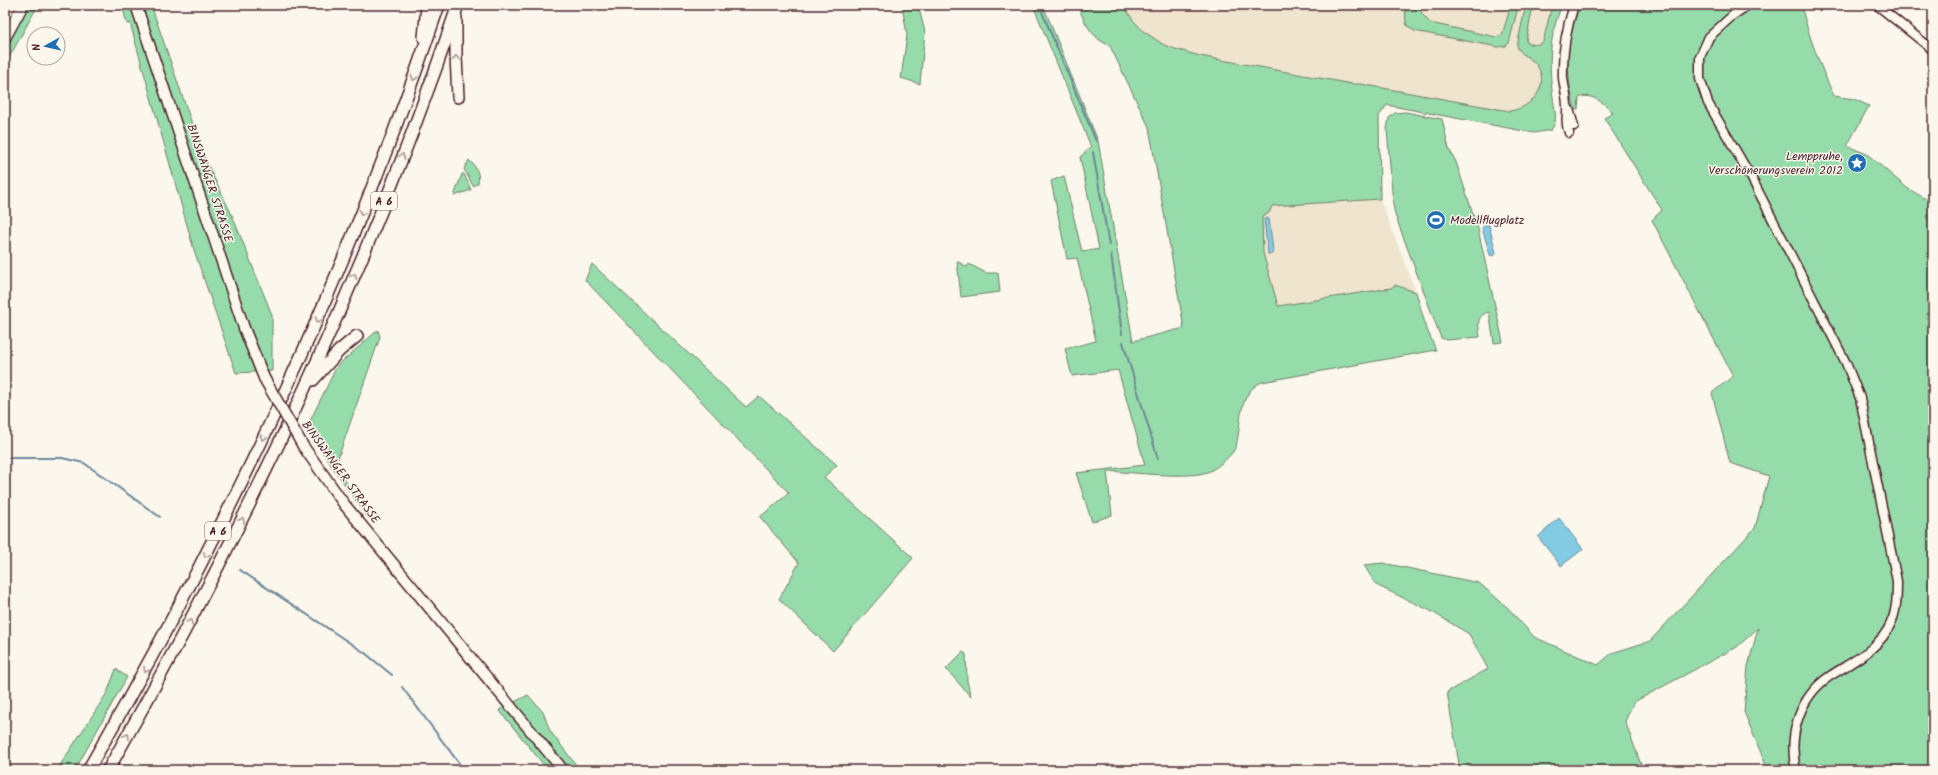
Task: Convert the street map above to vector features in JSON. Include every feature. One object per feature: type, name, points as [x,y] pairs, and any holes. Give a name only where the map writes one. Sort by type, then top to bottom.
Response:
[{"type":"highway","points":[[422,56],[426,5]]},
{"type":"highway","name":"A 6","points":[[88,770],[140,680],[194,580],[290,383],[336,277],[407,99],[439,5]]},
{"type":"highway","points":[[457,8],[456,56],[458,97]]},
{"type":"highway","name":"A 6","points":[[108,770],[199,605],[305,390],[378,218],[457,8]]},
{"type":"highway","points":[[305,390],[327,363],[357,336]]},
{"type":"main road","points":[[5,38],[24,5]]},
{"type":"main road","name":"BINSWANGER STRASSE","points":[[136,5],[244,328],[264,378],[303,446],[344,504],[563,770]]},
{"type":"street","points":[[5,18],[12,5]]},
{"type":"street","points":[[1574,5],[1567,27],[1563,52],[1563,79],[1567,106],[1574,126]]},
{"type":"street","points":[[1748,5],[1732,16],[1709,38],[1700,57],[1700,79],[1708,103],[1758,191],[1846,363],[1857,391],[1897,581],[1896,604],[1891,623],[1881,638],[1872,649],[1855,662],[1829,677],[1814,689],[1805,702],[1798,717],[1795,734],[1793,754],[1796,770]]},
{"type":"street","points":[[1876,5],[1933,50]]},
{"type":"street","points":[[1567,106],[1565,124],[1569,133]]},
{"type":"shaded area","points":[[1078,5],[1562,5],[1553,31],[1550,52],[1550,76],[1556,122],[1551,130],[1546,132],[1523,131],[1394,107],[1099,41],[1084,22]]},
{"type":"shaded area","points":[[1380,199],[1416,292],[1395,285],[1391,288],[1278,306],[1263,253],[1262,217],[1269,213],[1272,206]]},
{"type":"green space","points":[[14,5],[38,5],[5,65],[5,22]]},
{"type":"green space","points":[[122,5],[151,5],[202,153],[232,215],[272,315],[272,371],[236,373],[194,250],[130,23],[127,24]]},
{"type":"green space","points":[[902,5],[918,5],[925,32],[920,84],[901,78],[907,35]]},
{"type":"green space","points":[[1033,5],[1043,5],[1098,141],[1133,341],[1184,328],[1149,127],[1110,46],[1098,39],[1086,24],[1078,5],[1123,5],[1133,20],[1143,31],[1164,45],[1200,56],[1509,111],[1525,106],[1531,101],[1537,95],[1542,80],[1536,64],[1520,52],[1517,46],[1527,5],[1535,5],[1537,9],[1532,11],[1526,41],[1539,44],[1543,42],[1552,5],[1562,5],[1554,28],[1550,62],[1555,123],[1551,130],[1534,133],[1387,105],[1379,116],[1380,199],[1272,206],[1269,213],[1262,217],[1263,253],[1278,306],[1391,288],[1395,285],[1416,292],[1426,327],[1436,350],[1262,382],[1254,387],[1244,401],[1236,446],[1229,457],[1221,464],[1210,471],[1201,474],[1189,475],[1160,475],[1107,471],[1112,515],[1092,522],[1076,473],[1145,465],[1118,370],[1072,376],[1065,349],[1096,341],[1077,258],[1067,259],[1051,181],[1064,176],[1082,252],[1099,249],[1080,157],[1091,147]]},
{"type":"green space","points":[[1405,5],[1419,5],[1422,14],[1430,23],[1496,37],[1502,35],[1509,12],[1509,5],[1518,5],[1518,7],[1509,43],[1506,46],[1498,47],[1414,31],[1406,24]]},
{"type":"green space","points":[[1580,5],[1801,5],[1815,51],[1834,96],[1854,99],[1869,106],[1847,146],[1867,154],[1907,188],[1933,203],[1933,770],[1768,770],[1744,712],[1748,666],[1758,628],[1737,647],[1634,702],[1625,721],[1643,770],[1460,770],[1447,692],[1488,669],[1469,634],[1429,610],[1376,585],[1364,565],[1383,563],[1479,583],[1508,608],[1534,637],[1598,665],[1612,653],[1650,641],[1755,528],[1769,476],[1730,463],[1712,393],[1733,376],[1652,220],[1662,210],[1604,118],[1613,113],[1603,103],[1588,97],[1579,98],[1578,109],[1575,110],[1568,70],[1568,57],[1575,18]]},
{"type":"green space","name":"Modellflugplatz","points":[[1405,112],[1442,119],[1449,149],[1456,162],[1478,229],[1503,342],[1494,343],[1489,312],[1480,319],[1480,337],[1447,340],[1441,338],[1395,215],[1393,204],[1387,129],[1389,118],[1395,113]]},
{"type":"green space","points":[[469,160],[478,173],[478,183],[473,186],[464,169]]},
{"type":"green space","points":[[462,174],[464,174],[471,190],[454,196]]},
{"type":"green space","points":[[957,261],[967,267],[969,264],[986,273],[998,273],[1000,292],[961,297]]},
{"type":"green space","points":[[592,264],[746,407],[759,396],[837,465],[824,477],[913,558],[833,651],[779,599],[799,563],[760,517],[789,493],[585,280]]},
{"type":"green space","points":[[378,330],[380,337],[337,461],[338,469],[369,519],[306,429],[337,366]]},
{"type":"green space","points":[[963,652],[966,654],[967,681],[971,697],[946,669]]},
{"type":"green space","points":[[116,669],[127,677],[75,770],[57,770],[107,693]]},
{"type":"green space","points":[[528,695],[543,712],[550,731],[580,770],[548,770],[499,710]]},
{"type":"water","points":[[1264,219],[1269,219],[1273,250],[1272,254],[1268,254]]},
{"type":"water","points":[[1485,225],[1489,225],[1496,253],[1494,256],[1490,255],[1482,228]]},
{"type":"water","points":[[1559,518],[1583,549],[1561,566],[1538,537]]},
{"type":"waterway","points":[[1042,12],[1096,141]]},
{"type":"waterway","points":[[1093,152],[1109,245]]},
{"type":"waterway","points":[[1111,254],[1122,334]]},
{"type":"waterway","points":[[1123,342],[1158,459]]},
{"type":"waterway","points":[[5,458],[62,458],[84,463],[160,517]]},
{"type":"waterway","points":[[240,570],[365,653],[392,675]]},
{"type":"waterway","points":[[402,687],[464,770]]},
{"type":"place","name":"Lemppruhe, Verschönerungsverein 2012","points":[[1857,163]]},
{"type":"place","name":"Modellflugplatz","points":[[1436,220]]}]
